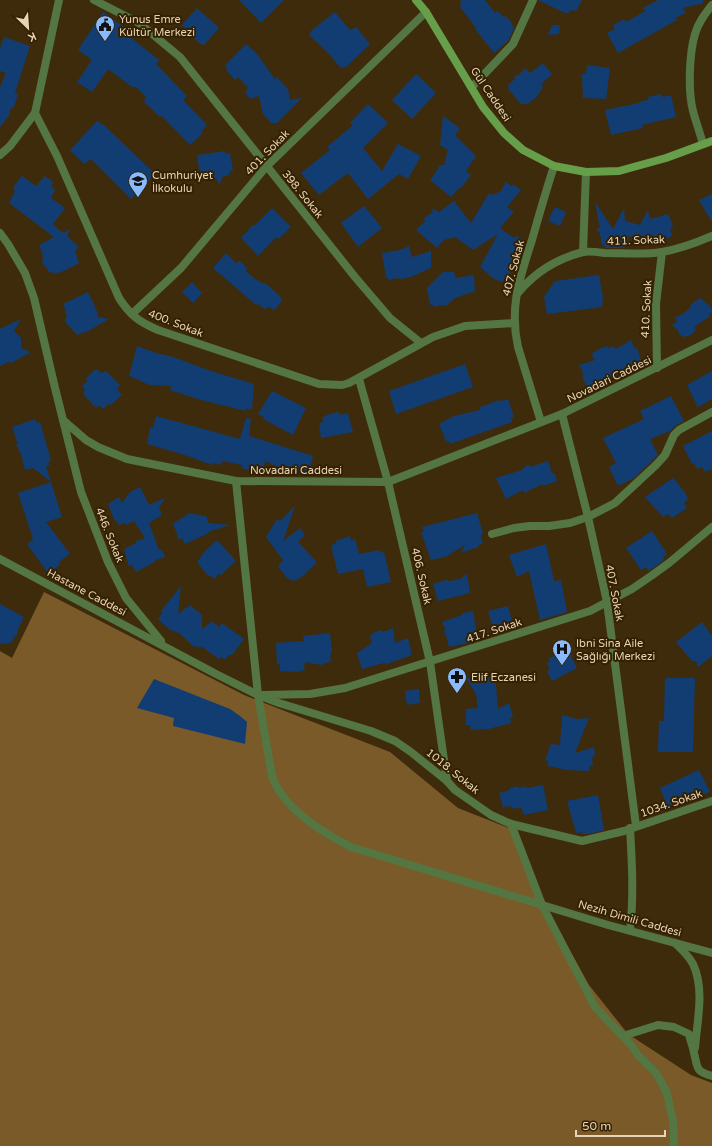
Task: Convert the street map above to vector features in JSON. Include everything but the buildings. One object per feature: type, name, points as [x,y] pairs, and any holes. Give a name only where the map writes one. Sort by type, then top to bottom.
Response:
[{"type":"main road","name":"Gül Caddesi","points":[[416,0],[426,12],[484,107],[504,133],[523,150],[554,166],[586,172],[619,171],[666,158],[712,141]]},
{"type":"street","points":[[0,155],[10,146],[35,113],[59,0]]},
{"type":"street","name":"398. Sokak","points":[[94,0],[139,23],[180,57],[355,277],[390,318],[421,343]]},
{"type":"street","points":[[472,87],[513,44],[533,0]]},
{"type":"street","points":[[703,144],[693,110],[690,83],[695,34],[701,19],[712,5]]},
{"type":"street","name":"401. Sokak","points":[[132,314],[181,268],[266,167],[426,12]]},
{"type":"street","name":"400. Sokak","points":[[35,113],[57,156],[116,292],[126,308],[137,320],[158,330],[319,384],[342,386],[359,379],[421,343]]},
{"type":"street","name":"407. Sokak","points":[[541,422],[518,347],[515,323],[516,295],[554,166]]},
{"type":"street","points":[[583,252],[586,172]]},
{"type":"street","points":[[0,233],[25,273],[34,298],[63,420]]},
{"type":"street","name":"411. Sokak","points":[[516,295],[538,272],[565,258],[583,252],[662,252],[688,246],[712,236]]},
{"type":"street","name":"410. Sokak","points":[[657,368],[656,304],[662,252]]},
{"type":"street","points":[[421,343],[433,337],[465,326],[515,323]]},
{"type":"street","name":"Novadari Caddesi","points":[[63,420],[86,440],[98,447],[127,459],[236,481],[388,482],[562,414],[712,340]]},
{"type":"street","name":"406. Sokak","points":[[359,379],[388,482],[430,662],[447,781]]},
{"type":"street","points":[[492,534],[514,528],[570,523],[588,517],[615,503],[666,455],[674,435],[679,430],[712,412]]},
{"type":"street","name":"407. Sokak","points":[[562,414],[588,517],[607,602],[633,828],[630,930]]},
{"type":"street","name":"446. Sokak","points":[[63,420],[81,492],[108,562],[126,598],[164,645]]},
{"type":"street","name":"Nezih Dimili Caddesi","points":[[236,481],[258,695],[272,776],[282,797],[296,810],[329,835],[351,847],[712,953]]},
{"type":"street","name":"417. Sokak","points":[[258,695],[310,694],[345,688],[590,611],[651,576],[669,563],[712,526]]},
{"type":"street","name":"Hastane Caddesi","points":[[0,559],[258,695]]},
{"type":"street","name":"1018. Sokak","points":[[258,695],[279,703],[372,731],[395,741],[447,781],[455,790],[491,814],[511,824],[582,841],[633,828]]},
{"type":"street","name":"1034. Sokak","points":[[633,828],[712,801]]},
{"type":"street","points":[[511,824],[542,904],[595,1007],[656,1073],[667,1093],[673,1121],[673,1146]]},
{"type":"street","points":[[675,942],[693,963],[698,979],[699,999],[694,1053]]},
{"type":"street","points":[[623,1036],[658,1025],[674,1027],[689,1034],[696,1067],[704,1073],[712,1076]]},
{"type":"shaded area","points":[[44,592],[244,695],[390,752],[458,808],[511,829],[535,887],[589,985],[628,1034],[691,1075],[712,1083],[712,1146],[0,1146],[0,651],[12,658]]},
{"type":"place","name":"Yunus Emre Kültür Merkezi","points":[[105,42]]},
{"type":"place","name":"Cumhuriyet İlkokulu","points":[[138,198]]},
{"type":"place","name":"Ibni Sina Aile Sağlığı Merkezi","points":[[562,666]]},
{"type":"place","name":"Elif Eczanesi","points":[[457,694]]}]
